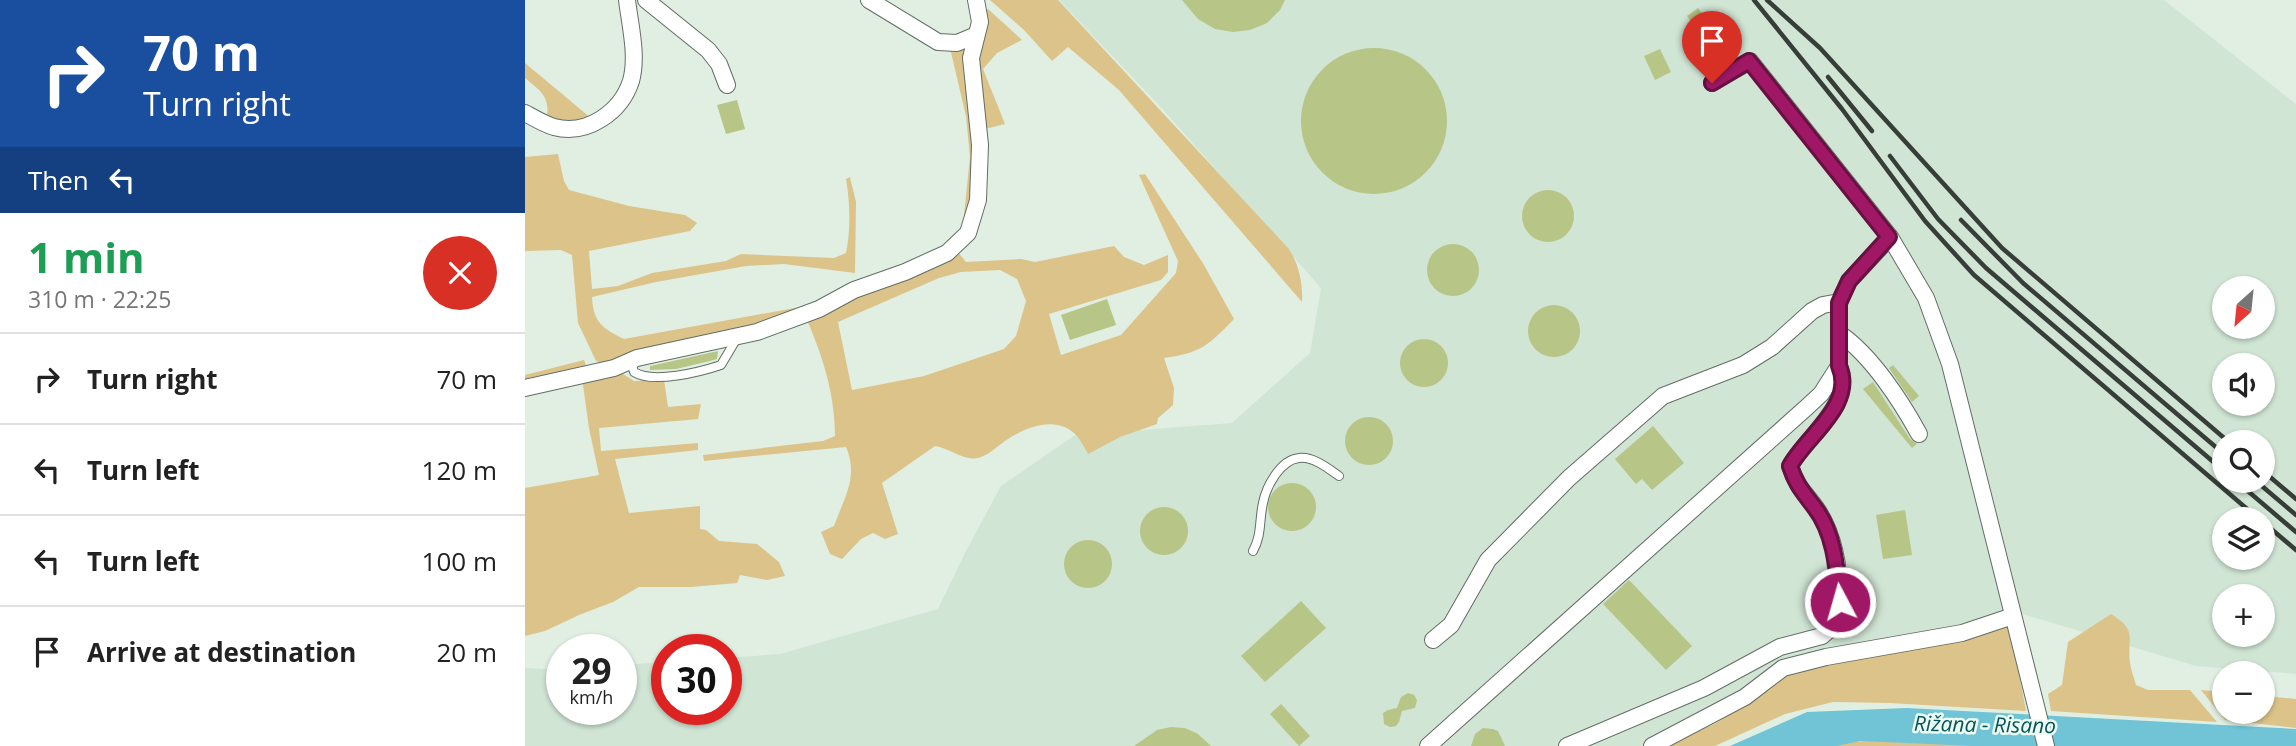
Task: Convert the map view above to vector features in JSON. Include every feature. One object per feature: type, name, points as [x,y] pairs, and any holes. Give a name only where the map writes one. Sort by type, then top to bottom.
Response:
[{"type":"street","points":[[525,113],[556,128],[577,128],[594,123],[607,115],[621,100],[631,80],[633,52],[627,0]]},
{"type":"street","points":[[646,0],[708,50],[719,64],[727,85]]},
{"type":"street","points":[[869,0],[938,42],[957,43],[976,36]]},
{"type":"street","points":[[525,388],[614,368],[631,361],[788,321],[819,309],[854,290],[947,253],[968,233],[976,209],[981,177],[971,58],[980,22],[976,0]]},
{"type":"street","points":[[1712,83],[1749,61],[1889,237],[1926,298],[1950,364],[2046,746]]},
{"type":"street","points":[[1889,237],[1849,281],[1839,303],[1849,345],[1908,414],[1919,434]]},
{"type":"street","points":[[1433,640],[1451,625],[1487,560],[1569,478],[1663,396],[1743,365],[1772,346],[1812,311],[1823,305],[1839,303]]},
{"type":"street","points":[[1428,746],[1821,394],[1849,345]]},
{"type":"street","points":[[1567,746],[1704,688],[1780,647],[1822,636],[1839,621],[1837,572],[1829,536],[1816,508],[1795,482],[1790,466],[1799,449],[1829,418],[1839,402],[1843,375],[1839,366]]},
{"type":"street","points":[[1652,746],[1745,697],[1783,668],[1826,657],[1962,633],[2013,616]]},
{"type":"lane","points":[[631,361],[634,372],[642,377],[705,370],[721,365],[737,335]]},
{"type":"lane","points":[[1253,551],[1259,541],[1265,493],[1273,478],[1287,464],[1299,458],[1314,461],[1339,476]]},
{"type":"shaded area","points":[[990,0],[1058,0],[1288,248],[1299,274],[1302,302],[1119,90],[1068,47],[1052,61],[1024,30]]},
{"type":"shaded area","points":[[1059,0],[2164,0],[2296,104],[2296,674],[2275,672],[2275,661],[2212,661],[2212,667],[2196,666],[2016,612],[1783,664],[1662,738],[1640,746],[525,746],[525,668],[546,669],[546,725],[637,725],[637,664],[651,663],[651,725],[742,725],[742,657],[780,654],[938,609],[1001,486],[1075,435],[1232,423],[1310,353],[1321,288],[1158,104]]},
{"type":"shaded area","points":[[988,9],[1022,40],[997,53],[983,69],[1005,124],[985,129],[975,65],[985,12]]},
{"type":"shaded area","points":[[968,43],[977,160],[967,224],[964,215],[970,157],[966,116],[950,48]]},
{"type":"shaded area","points":[[525,63],[592,119],[571,125],[547,118],[545,99],[525,78]]},
{"type":"shaded area","points":[[558,154],[564,181],[569,190],[629,206],[685,215],[697,223],[690,231],[589,251],[592,289],[618,286],[652,273],[726,261],[741,254],[834,258],[846,253],[849,216],[846,179],[850,177],[856,202],[855,273],[784,264],[746,266],[592,297],[597,319],[610,332],[624,339],[795,308],[804,311],[775,322],[606,364],[596,361],[578,323],[572,255],[561,250],[525,251],[525,157]]},
{"type":"shaded area","points":[[1145,174],[1204,265],[1234,319],[1218,335],[1196,350],[1164,358],[1174,388],[1173,405],[1158,418],[1157,424],[1120,437],[1088,454],[1069,430],[1052,424],[1025,430],[981,457],[964,457],[935,446],[882,483],[898,534],[885,539],[873,533],[861,539],[842,559],[830,554],[821,532],[834,526],[849,487],[851,468],[846,447],[704,461],[703,455],[823,441],[835,436],[827,376],[807,320],[957,251],[966,262],[1021,259],[1035,262],[1114,246],[1124,257],[1144,265],[1168,255],[1168,272],[1161,280],[1049,314],[1061,355],[1121,335],[1176,273],[1178,261],[1139,175]],"holes":[[[1000,270],[1017,279],[1026,301],[1016,336],[1004,349],[924,376],[852,390],[838,322],[939,278],[961,272]]]},
{"type":"shaded area","points":[[584,360],[587,368],[525,383],[525,375]]},
{"type":"shaded area","points":[[623,374],[634,381],[664,380],[668,407],[701,404],[698,419],[599,428],[601,451],[698,443],[698,450],[615,459],[629,513],[700,506],[700,529],[706,530],[719,541],[757,544],[779,562],[785,576],[767,580],[740,575],[737,583],[691,587],[639,587],[613,602],[545,631],[525,636],[525,488],[599,475],[582,378]]},
{"type":"shaded area","points":[[2111,614],[2128,630],[2130,663],[2136,685],[2148,690],[2190,690],[2212,716],[2212,722],[2051,711],[2048,694],[2062,685],[2068,642]]},
{"type":"shaded area","points":[[2006,623],[2012,635],[2026,711],[1833,702],[1785,714],[1715,746],[1665,746],[1714,724],[1751,702],[1784,673],[1877,653],[1936,646]]},
{"type":"shaded area","points":[[2201,690],[2212,691],[2212,704]]},
{"type":"shaded area","points":[[2275,697],[2296,699],[2296,728],[2260,724],[2275,724]]},
{"type":"shaded area","points":[[1900,737],[2015,746],[1819,746]]},
{"type":"water","name":"Rižana - Risano","points":[[1907,708],[2296,729],[2296,746],[1974,746],[1861,741],[1836,746],[1730,746],[1807,712]]},
{"type":"building","points":[[1182,0],[1285,0],[1280,10],[1267,23],[1250,30],[1233,32],[1215,29],[1198,19]]},
{"type":"building","points":[[1698,8],[1712,26],[1694,40],[1686,29],[1693,24],[1687,16]]},
{"type":"building","points":[[1374,48],[1402,54],[1425,70],[1441,93],[1447,121],[1441,149],[1425,172],[1402,188],[1374,194],[1346,188],[1323,172],[1307,149],[1301,121],[1307,93],[1323,70],[1346,54]]},
{"type":"building","points":[[1660,49],[1671,72],[1655,80],[1644,56]]},
{"type":"building","points":[[737,100],[745,129],[726,134],[717,105]]},
{"type":"building","points":[[1548,190],[1558,192],[1566,198],[1572,206],[1572,226],[1566,234],[1558,240],[1548,242],[1538,240],[1530,234],[1524,226],[1522,216],[1524,206],[1530,198],[1538,192]]},
{"type":"building","points":[[1453,244],[1463,246],[1471,252],[1477,260],[1477,280],[1471,288],[1463,294],[1453,296],[1443,294],[1435,288],[1429,280],[1427,270],[1429,260],[1435,252],[1443,246]]},
{"type":"building","points":[[1107,299],[1116,325],[1070,340],[1061,315]]},
{"type":"building","points":[[1554,305],[1564,307],[1572,313],[1578,321],[1578,341],[1572,349],[1564,355],[1554,357],[1544,355],[1536,349],[1530,341],[1528,331],[1530,321],[1536,313],[1544,307]]},
{"type":"building","points":[[1424,339],[1441,346],[1448,363],[1441,380],[1424,387],[1407,380],[1400,363],[1407,346]]},
{"type":"building","points":[[718,351],[717,359],[710,361],[676,369],[650,370],[650,366]]},
{"type":"building","points":[[1893,365],[1919,396],[1912,402],[1889,368]]},
{"type":"building","points":[[1873,382],[1910,439],[1917,444],[1912,448],[1863,389]]},
{"type":"building","points":[[1369,417],[1386,424],[1393,441],[1386,458],[1369,465],[1352,458],[1345,441],[1352,424]]},
{"type":"building","points":[[1653,426],[1684,463],[1652,490],[1642,479],[1636,484],[1615,459]]},
{"type":"building","points":[[1292,483],[1309,490],[1316,507],[1309,524],[1292,531],[1275,524],[1268,507],[1275,490]]},
{"type":"building","points":[[1164,507],[1181,514],[1188,531],[1181,548],[1164,555],[1147,548],[1140,531],[1147,514]]},
{"type":"building","points":[[1905,510],[1912,555],[1883,559],[1876,515]]},
{"type":"building","points":[[1088,540],[1105,547],[1112,564],[1105,581],[1088,588],[1071,581],[1064,564],[1071,547]]},
{"type":"building","points":[[1629,580],[1692,646],[1666,670],[1603,604]]},
{"type":"building","points":[[1301,601],[1326,628],[1265,682],[1241,656]]},
{"type":"building","points":[[1408,693],[1414,695],[1417,700],[1415,708],[1402,711],[1396,726],[1384,724],[1383,713],[1397,708],[1401,697]]},
{"type":"building","points":[[1281,704],[1310,736],[1299,746],[1270,714]]},
{"type":"building","points":[[1185,728],[1198,734],[1211,746],[1134,746],[1157,730]]},
{"type":"building","points":[[1483,728],[1498,731],[1505,746],[1471,746],[1475,734]]},
{"type":"railway","points":[[1754,0],[1842,109],[1925,221],[1974,275],[2245,507]]},
{"type":"railway","points":[[1767,0],[1820,48],[2002,248],[2215,430]]},
{"type":"railway","points":[[1828,77],[1872,131]]},
{"type":"railway","points":[[1890,156],[1938,219],[1986,268],[2212,461]]},
{"type":"railway","points":[[1961,220],[2023,283],[2212,444]]},
{"type":"railway","points":[[2275,481],[2296,499]]},
{"type":"railway","points":[[2250,493],[2296,532]]},
{"type":"railway","points":[[2270,493],[2296,515]]},
{"type":"railway","points":[[2275,532],[2296,550]]},
{"type":"route","points":[[1712,83],[1749,61],[1889,237],[1849,281],[1839,303],[1839,366],[1843,375],[1839,402],[1829,418],[1799,449],[1790,466],[1795,482],[1816,508],[1829,536],[1840,602]]}]
